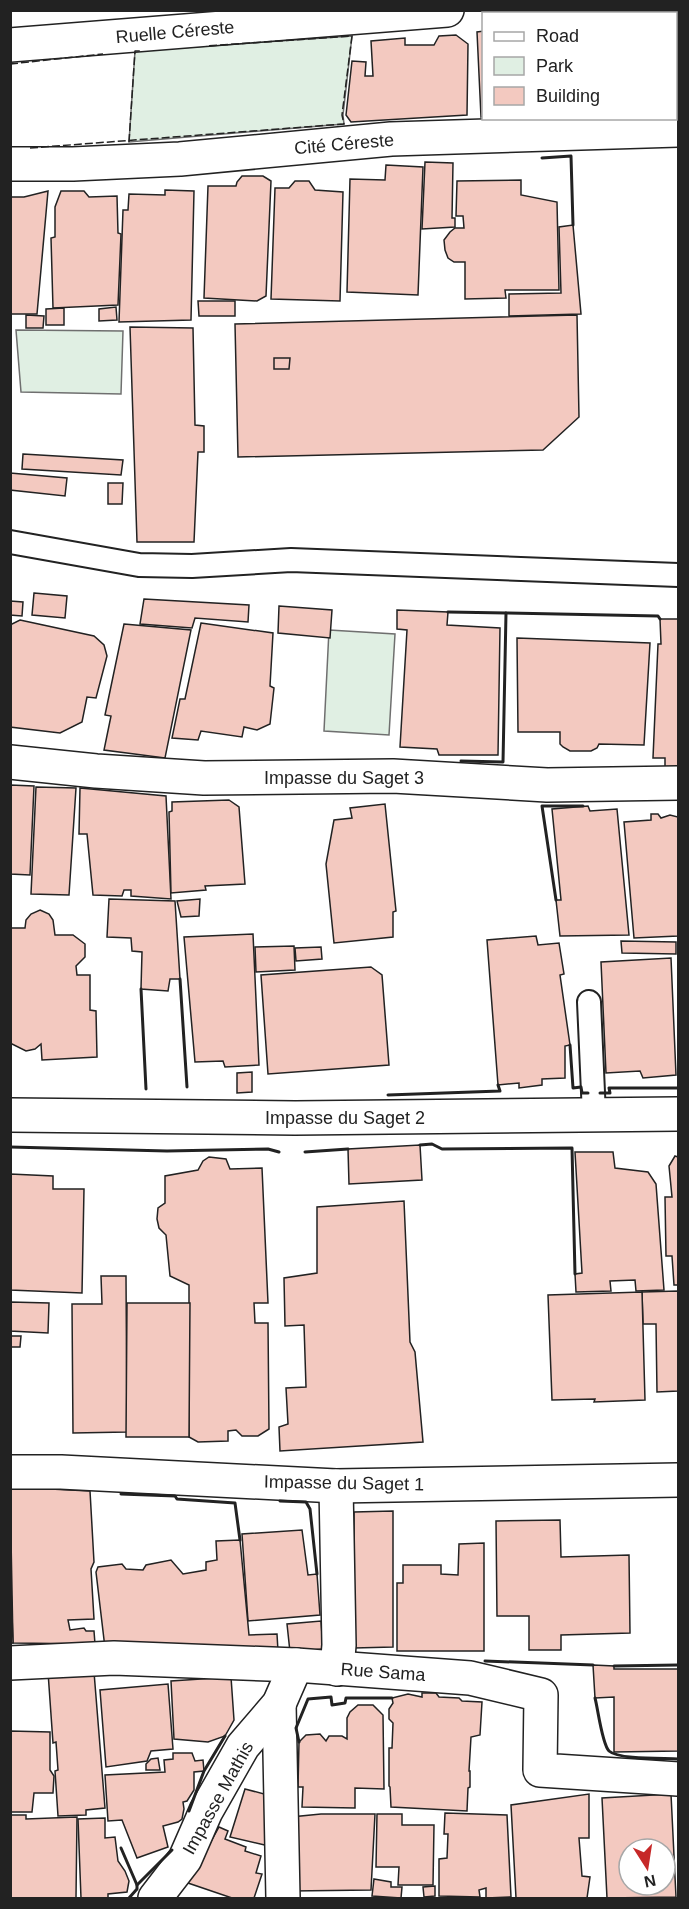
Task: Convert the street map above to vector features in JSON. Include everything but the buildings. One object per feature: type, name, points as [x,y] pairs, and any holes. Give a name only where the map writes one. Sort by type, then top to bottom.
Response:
[{"type":"street","name":"Ruelle Céreste","points":[[10,45],[447,10]]},
{"type":"street","name":"Cité Céreste","points":[[10,164],[73,164],[180,159],[391,139],[678,130]]},
{"type":"street","name":"Impasse du Saget 3","points":[[10,762],[96,771],[204,778],[393,776],[547,785],[678,783]]},
{"type":"street","name":"Impasse du Saget 2","points":[[10,1115],[295,1119],[678,1114]]},
{"type":"street","name":"Impasse du Saget 1","points":[[10,1472],[61,1472],[336,1486],[678,1480]]},
{"type":"street","points":[[336,1486],[339,1645],[337,1669]]},
{"type":"street","name":"Rue Sama","points":[[10,1663],[114,1658],[296,1665],[470,1678],[541,1695],[540,1770],[678,1779]]},
{"type":"street","name":"Impasse Mathis","points":[[155,1899],[184,1859],[206,1811],[243,1746],[279,1704],[296,1665]]},
{"type":"street","points":[[279,1704],[283,1899]]},
{"type":"lane","points":[[10,542],[139,565],[192,566],[291,560],[678,575]]},
{"type":"lane","points":[[589,1002],[594,1115]]},
{"type":"green space","points":[[352,36],[343,115],[344,124],[129,142],[135,51]]},
{"type":"green space","points":[[16,330],[123,331],[121,394],[21,392]]},
{"type":"green space","points":[[329,630],[395,634],[389,735],[324,731]]},
{"type":"fence","points":[[30,148],[344,124],[342,115],[352,36],[206,46]]},
{"type":"fence","points":[[129,142],[135,51],[140,51]]},
{"type":"fence","points":[[10,64],[103,54]]},
{"type":"wall","points":[[542,158],[571,156],[573,225]]},
{"type":"wall","points":[[448,612],[506,613],[503,762],[461,761]]},
{"type":"wall","points":[[506,613],[658,616],[660,619]]},
{"type":"wall","points":[[556,900],[542,806],[583,806]]},
{"type":"wall","points":[[180,979],[187,1087]]},
{"type":"wall","points":[[141,989],[146,1089]]},
{"type":"wall","points":[[570,1045],[573,1088],[581,1087],[582,1093],[588,1093]]},
{"type":"wall","points":[[388,1095],[500,1091],[498,1085]]},
{"type":"wall","points":[[600,1093],[610,1093],[609,1088],[678,1088]]},
{"type":"wall","points":[[420,1145],[432,1144],[442,1149],[572,1148],[575,1274]]},
{"type":"wall","points":[[10,1147],[167,1151],[268,1149],[279,1152]]},
{"type":"wall","points":[[305,1152],[348,1149]]},
{"type":"wall","points":[[121,1494],[175,1496],[177,1499],[235,1503],[240,1540]]},
{"type":"wall","points":[[280,1501],[306,1502],[310,1509],[317,1574]]},
{"type":"wall","points":[[485,1661],[593,1665]]},
{"type":"wall","points":[[614,1666],[678,1665]]},
{"type":"wall","points":[[299,1742],[296,1728],[308,1699],[331,1697],[332,1705],[345,1703],[346,1698],[392,1698]]},
{"type":"wall","points":[[595,1698],[602,1734],[609,1751],[622,1756],[678,1759]]},
{"type":"wall","points":[[189,1811],[204,1771],[225,1736]]},
{"type":"wall","points":[[121,1848],[137,1885]]},
{"type":"wall","points":[[129,1898],[137,1889],[137,1885],[172,1850]]}]
